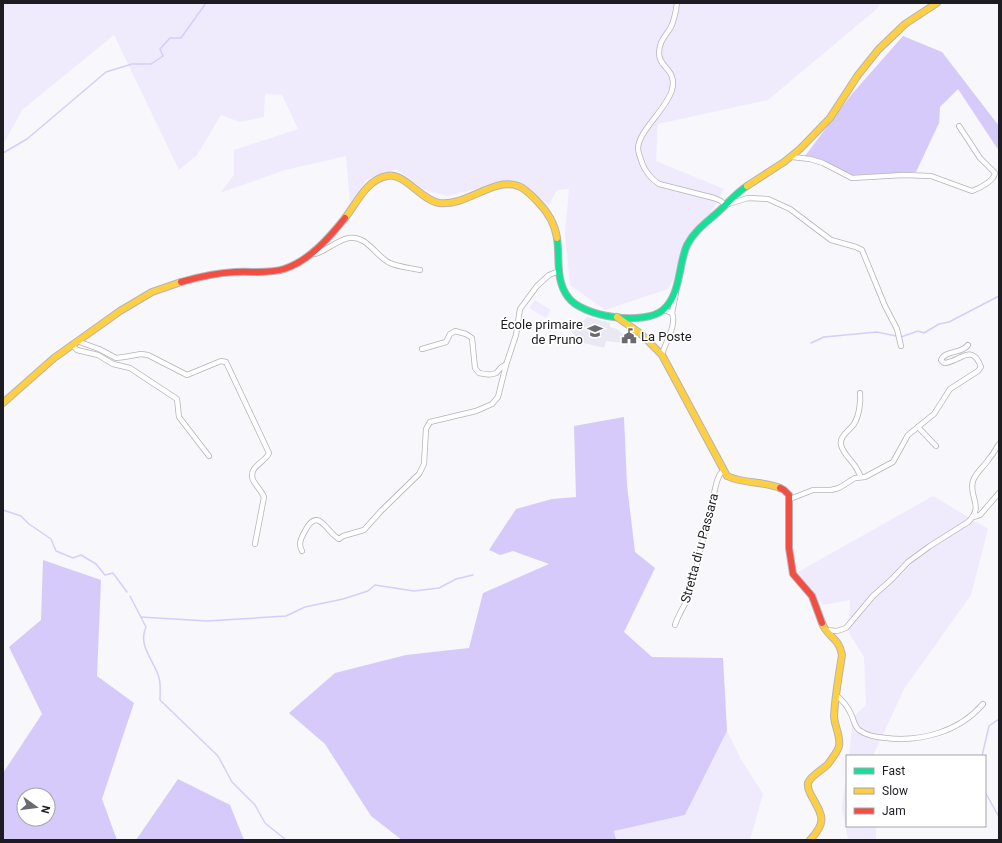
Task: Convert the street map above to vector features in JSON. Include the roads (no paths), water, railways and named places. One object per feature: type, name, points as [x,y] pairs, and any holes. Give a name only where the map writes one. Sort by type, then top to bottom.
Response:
[{"type":"street","points":[[677,3],[671,27],[664,35],[660,44],[659,54],[660,60],[672,75],[672,90],[668,101],[640,140],[638,149],[639,155],[643,167],[654,181],[659,184],[714,198],[726,205]]},
{"type":"street","points":[[3,402],[14,396],[42,369],[74,343],[120,311],[163,288],[196,278],[234,272],[277,272],[302,260],[312,252],[353,210],[375,180],[392,175],[398,176],[425,198],[442,203],[460,201],[498,186],[515,185],[520,187],[542,205],[552,221],[558,244],[561,286],[566,296],[572,302],[591,312],[616,316],[652,316],[664,310],[675,290],[685,248],[692,236],[748,184],[792,157],[834,113],[860,71],[880,48],[902,27],[927,8],[937,3]]},
{"type":"street","points":[[792,157],[810,159],[823,163],[852,178],[903,175],[932,176],[972,191],[994,178],[995,173],[980,158],[959,126]]},
{"type":"street","points":[[726,205],[748,198],[768,199],[790,209],[831,240],[862,250],[885,306],[897,329],[901,346]]},
{"type":"street","points":[[312,252],[315,254],[348,238],[356,238],[370,246],[390,264],[420,270]]},
{"type":"street","points":[[302,551],[300,546],[302,536],[306,528],[313,521],[318,520],[322,522],[334,537],[339,539],[343,536],[364,530],[419,474],[424,464],[426,429],[430,422],[485,408],[492,404],[498,397],[506,364],[516,335],[520,308],[537,286],[549,274],[559,271]]},
{"type":"street","points":[[662,355],[672,329],[673,302],[676,294],[675,290]]},
{"type":"street","points":[[664,310],[672,313]]},
{"type":"street","points":[[616,316],[629,324],[647,339],[662,355],[723,471],[730,478],[765,484],[783,489],[787,492],[790,499],[788,528],[792,570],[796,578],[812,596],[826,630],[838,642],[842,655],[834,717],[839,746],[828,764],[810,780],[808,784],[808,789],[822,814],[820,828],[810,840]]},
{"type":"street","points":[[422,349],[446,342],[450,334],[455,332],[466,334],[472,338],[475,368],[479,373],[490,375],[496,373],[506,364]]},
{"type":"street","points":[[74,343],[77,350],[98,355],[113,364],[130,368],[177,399],[179,417],[210,456]]},
{"type":"street","points":[[74,343],[99,349],[116,358],[141,354],[148,355],[187,375],[221,361],[226,362],[269,453],[267,457],[256,465],[252,472],[252,477],[262,491],[264,497],[255,544]]},
{"type":"street","points":[[790,499],[812,490],[831,490],[839,488],[855,478],[865,476],[893,462],[908,435],[934,414],[950,389],[978,370],[980,366],[974,355],[971,354],[967,354],[948,363],[944,363],[941,360],[944,356],[964,349],[968,345]]},
{"type":"street","points":[[860,393],[861,399],[857,418],[854,424],[842,437],[841,446],[861,477]]},
{"type":"street","points":[[918,427],[936,446]]},
{"type":"street","points":[[826,630],[837,631],[846,628],[873,596],[908,562],[968,522],[973,517],[976,512],[976,507],[972,482],[974,477],[987,462],[999,444]]},
{"type":"street","name":"Stretta di u Passara","points":[[675,625],[689,596],[717,481],[723,471]]},
{"type":"street","points":[[973,517],[980,515],[999,492]]},
{"type":"street","points":[[836,695],[847,707],[852,715],[854,725],[858,730],[865,734],[894,739],[910,739],[936,735],[974,714],[983,704]]},
{"type":"waterway","points":[[3,153],[27,139],[106,72],[132,64],[151,64],[163,56],[160,49],[170,38],[181,38],[206,3]]},
{"type":"waterway","points":[[901,337],[918,331],[924,333],[939,324],[949,322],[999,296]]},
{"type":"waterway","points":[[811,343],[824,337],[877,332],[896,336]]},
{"type":"waterway","points":[[3,510],[21,516],[29,524],[51,539],[56,551],[73,558],[81,555],[96,564],[105,575],[113,573],[127,592]]},
{"type":"waterway","points":[[141,617],[207,621],[286,616],[305,607],[343,599],[368,591],[375,585],[414,591],[439,588],[456,579],[473,575]]},
{"type":"waterway","points":[[130,596],[146,627],[144,634],[145,647],[159,678],[160,700],[218,756],[232,782],[255,805],[265,823],[286,840]]},
{"type":"waterway","points":[[982,755],[989,726],[999,719]]},
{"type":"waterway","points":[[986,794],[999,817]]},
{"type":"place","name":"École primaire de Pruno","points":[[595,331]]},
{"type":"place","name":"La Poste","points":[[629,336]]}]
